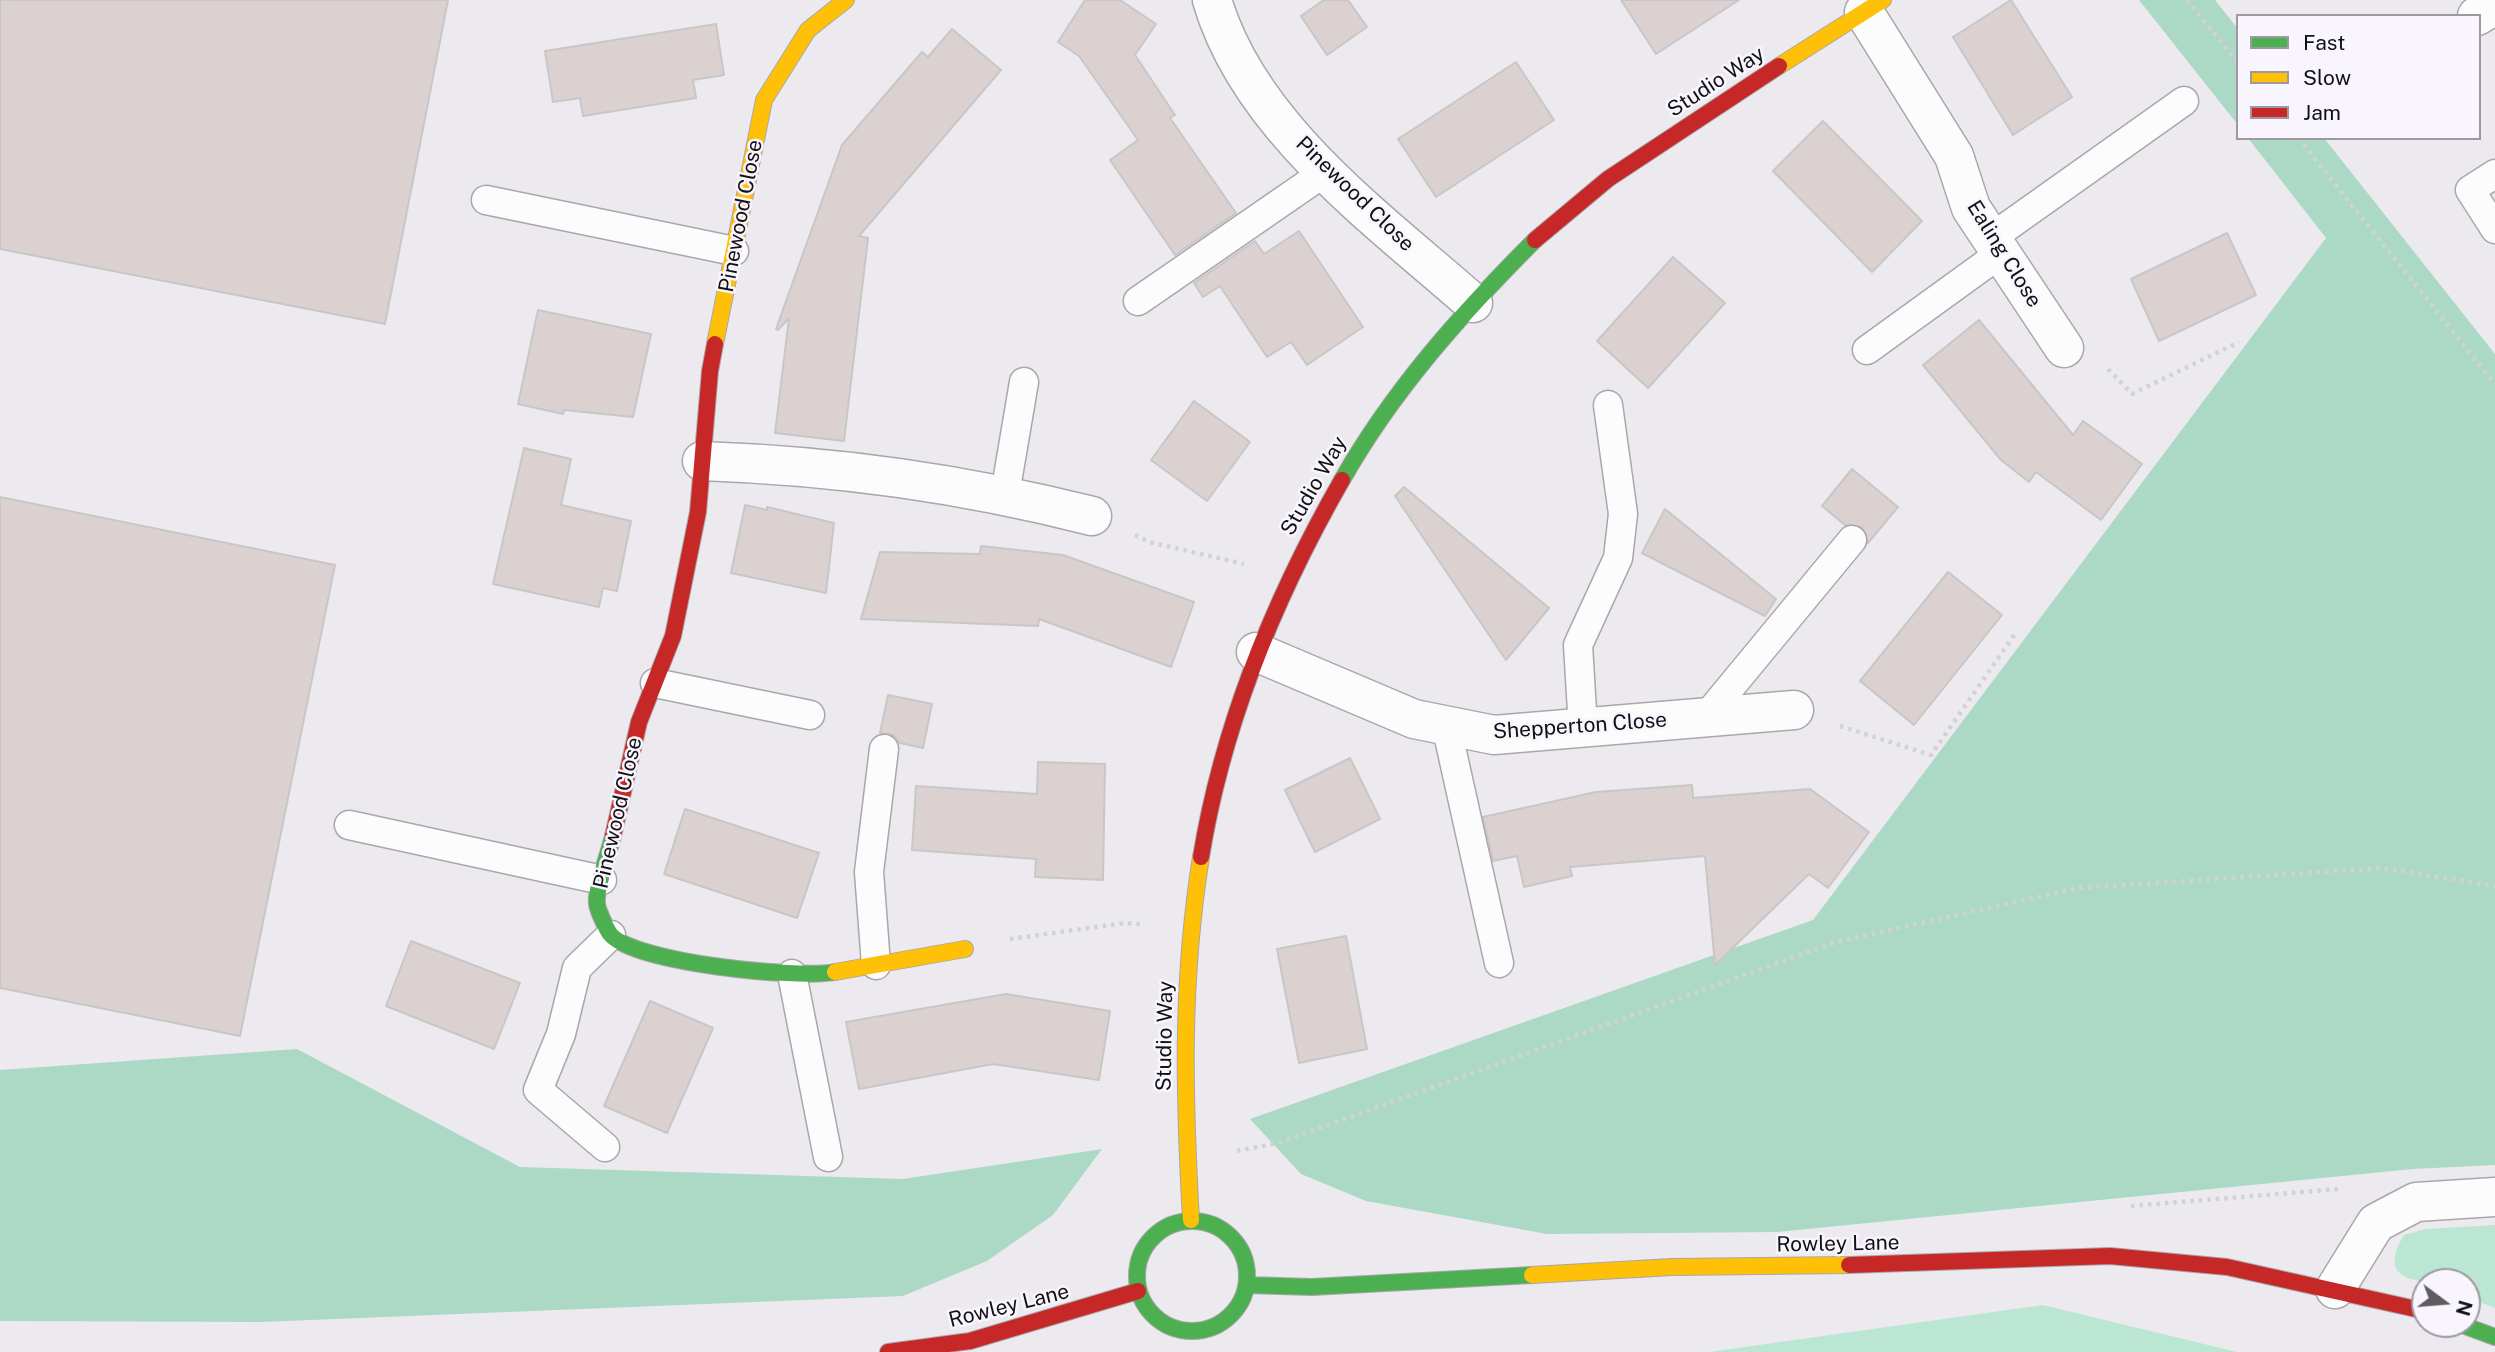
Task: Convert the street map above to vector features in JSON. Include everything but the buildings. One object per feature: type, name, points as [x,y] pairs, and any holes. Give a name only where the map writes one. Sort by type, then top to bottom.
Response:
[{"type":"street","name":"Pinewood Close","points":[[611,935],[597,904],[639,722],[673,636],[698,512],[710,371],[765,100],[808,30],[846,0]]},
{"type":"street","name":"Pinewood Close","points":[[1212,0],[1218,20],[1255,92],[1325,172],[1473,303]]},
{"type":"street","name":"Ealing Close","points":[[1873,6],[1954,156],[1971,208],[2064,348]]},
{"type":"street","name":"Studio Way","points":[[1191,1220],[1183,1059],[1190,929],[1205,823],[1225,741],[1256,652],[1286,581],[1357,450],[1396,392],[1473,303],[1547,229],[1640,156],[1873,6]]},
{"type":"street","points":[[702,461],[775,464],[941,482],[1005,494],[1092,516]]},
{"type":"street","name":"Shepperton Close","points":[[1256,652],[1414,719],[1494,735],[1794,710]]},
{"type":"street","points":[[611,935],[642,951],[749,972],[792,974],[820,975],[965,949]]},
{"type":"street","points":[[2335,1289],[2376,1223],[2416,1202],[2495,1197]]},
{"type":"street","points":[[1191,1220],[1207,1222],[1234,1239],[1242,1253],[1247,1285],[1241,1303],[1229,1318],[1213,1328],[1195,1332],[1176,1330],[1159,1322],[1146,1308],[1138,1291],[1136,1274],[1139,1258],[1147,1243],[1159,1231],[1174,1223],[1191,1220]]},
{"type":"street","name":"Rowley Lane","points":[[1247,1285],[1312,1287],[1672,1267],[1902,1264],[2110,1256],[2227,1267],[2411,1308]]},
{"type":"street","name":"Rowley Lane","points":[[888,1352],[970,1340],[1138,1291]]},
{"type":"lane","points":[[1867,350],[1996,245],[2184,101]]},
{"type":"lane","points":[[1138,301],[1325,172]]},
{"type":"lane","points":[[2495,174],[2470,190],[2495,229]]},
{"type":"lane","points":[[486,200],[734,251]]},
{"type":"lane","points":[[1005,494],[1024,382]]},
{"type":"lane","points":[[1583,727],[1578,645],[1618,558],[1623,514],[1608,405]]},
{"type":"lane","points":[[1706,718],[1852,540]]},
{"type":"lane","points":[[655,683],[810,715]]},
{"type":"lane","points":[[1446,725],[1499,963]]},
{"type":"lane","points":[[876,965],[869,872],[884,749]]},
{"type":"lane","points":[[349,825],[602,880]]},
{"type":"lane","points":[[605,1147],[538,1090],[561,1034],[577,968],[611,935]]},
{"type":"lane","points":[[792,974],[828,1157]]},
{"type":"path","points":[[2187,0],[2236,61]]},
{"type":"path","points":[[2300,140],[2495,384]]},
{"type":"path","points":[[2064,348],[2092,352],[2132,394],[2239,342]]},
{"type":"path","points":[[1092,516],[1149,542],[1237,561],[1286,581]]},
{"type":"path","points":[[1794,710],[1931,755],[2017,631]]},
{"type":"path","points":[[1188,1161],[1278,1143],[1836,942],[2080,888],[2381,868],[2495,886]]},
{"type":"path","points":[[965,949],[981,943],[1125,923],[1190,929]]},
{"type":"path","points":[[2122,1206],[2343,1189]]},
{"type":"green space","points":[[2139,0],[2215,0],[2236,26],[2236,122]]},
{"type":"green space","points":[[2250,140],[2326,140],[2495,354],[2495,1165],[2413,1169],[1777,1232],[1547,1234],[1366,1201],[1301,1174],[1250,1119],[1813,920],[2326,238]]},
{"type":"green space","points":[[297,1049],[520,1167],[903,1179],[1102,1149],[1053,1215],[987,1261],[903,1296],[261,1322],[0,1321],[0,1070]]},
{"type":"green space","points":[[2495,1225],[2495,1308],[2481,1302],[2481,1268],[2411,1268],[2411,1279],[2400,1274],[2395,1265],[2396,1253],[2404,1235],[2426,1229]]},
{"type":"green space","points":[[2043,1305],[2237,1352],[1709,1352]]},
{"type":"traffic: fast","points":[[1342,480],[1383,415],[1430,354],[1535,240]]},
{"type":"traffic: fast","points":[[613,836],[600,880],[597,904],[610,934],[625,944],[650,953],[717,967],[787,973],[835,972]]},
{"type":"traffic: fast","points":[[1192,1221],[1213,1225],[1231,1237],[1243,1255],[1247,1276],[1243,1297],[1231,1315],[1213,1327],[1192,1331],[1171,1327],[1153,1315],[1141,1297],[1137,1276],[1141,1255],[1153,1237],[1171,1225],[1192,1221]]},
{"type":"traffic: fast","points":[[1247,1285],[1312,1287],[1532,1275]]},
{"type":"traffic: fast","points":[[2481,1332],[2495,1337]]},
{"type":"traffic: slow","points":[[715,344],[764,100],[808,30],[846,0]]},
{"type":"traffic: slow","points":[[1779,66],[1883,0]]},
{"type":"traffic: slow","points":[[1191,1220],[1187,1128],[1187,994],[1201,857]]},
{"type":"traffic: slow","points":[[835,972],[965,949]]},
{"type":"traffic: slow","points":[[1532,1275],[1672,1267],[1849,1265]]},
{"type":"traffic: jam","points":[[1535,240],[1608,179],[1779,66]]},
{"type":"traffic: jam","points":[[613,836],[639,722],[673,636],[698,512],[710,371],[715,344]]},
{"type":"traffic: jam","points":[[1201,857],[1223,758],[1255,662],[1295,569],[1342,480]]},
{"type":"traffic: jam","points":[[1849,1265],[2110,1256],[2227,1267],[2411,1308]]},
{"type":"traffic: jam","points":[[888,1352],[970,1341],[1138,1291]]}]
